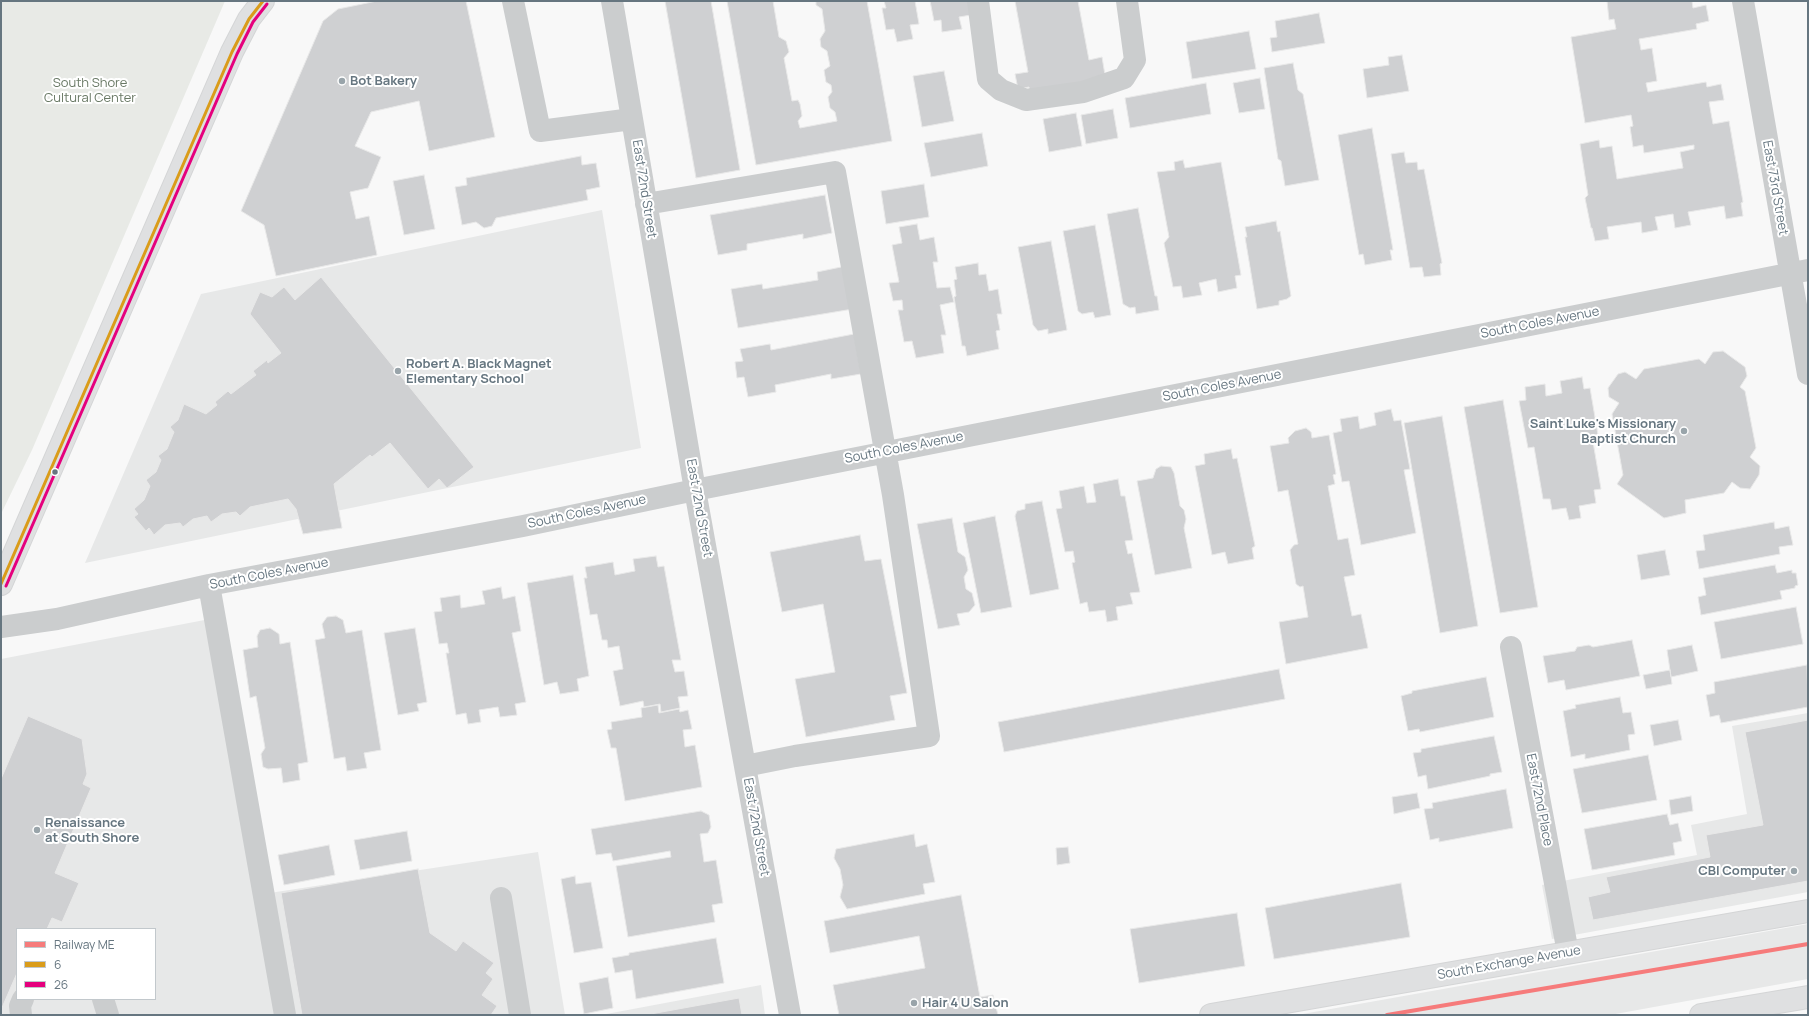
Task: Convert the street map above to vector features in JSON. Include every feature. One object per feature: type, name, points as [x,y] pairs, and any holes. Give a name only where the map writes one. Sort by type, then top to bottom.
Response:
[{"type":"main road","points":[[1,584],[232,52],[248,19],[263,1]]},
{"type":"main road","name":"South Exchange Avenue","points":[[1211,1015],[1808,911]]},
{"type":"main road","points":[[1701,1015],[1808,997]]},
{"type":"street","points":[[513,1],[540,131],[632,119]]},
{"type":"street","name":"East 72nd Street","points":[[612,1],[695,490],[790,1015]]},
{"type":"street","points":[[978,1],[988,79],[1001,90],[1026,100],[1083,92],[1124,78],[1135,60],[1127,1]]},
{"type":"street","name":"East 73rd Street","points":[[1743,1],[1799,272],[1808,374]]},
{"type":"street","points":[[646,204],[834,172],[893,495],[929,736],[796,756],[745,766]]},
{"type":"street","name":"South Coles Avenue","points":[[1,627],[70,616],[208,585],[523,526],[884,452],[1799,272]]},
{"type":"street","points":[[208,585],[285,1015]]},
{"type":"street","name":"East 72nd Place","points":[[1511,647],[1568,953]]},
{"type":"street","points":[[501,898],[520,1015]]},
{"type":"street","points":[[21,1015],[20,1006],[23,1000]]},
{"type":"street","points":[[104,1000],[108,1015]]},
{"type":"shaded area","name":"Robert A. Black Magnet Elementary School","points":[[602,210],[641,448],[85,563],[201,294]]},
{"type":"shaded area","points":[[215,618],[263,894],[538,852],[565,1015],[1,1015],[1,659]]},
{"type":"shaded area","points":[[1808,713],[1808,892],[1552,939],[1542,885],[1697,855],[1691,825],[1747,814],[1732,726]]},
{"type":"shaded area","points":[[1808,924],[1808,979],[1610,1015],[1297,1015]]},
{"type":"shaded area","points":[[761,985],[765,1015],[601,1015]]},
{"type":"green space","name":"South Shore Cultural Center","points":[[1,1],[225,1],[32,450],[1,514]]},
{"type":"building","points":[[377,1],[466,1],[495,137],[429,151],[419,101],[371,112],[355,146],[381,157],[368,188],[350,192],[356,219],[369,216],[377,255],[276,276],[264,225],[241,211],[323,21],[338,9]]},
{"type":"building","points":[[665,1],[711,1],[740,170],[696,178]]},
{"type":"building","points":[[727,1],[773,1],[779,37],[786,41],[789,52],[784,58],[792,101],[798,100],[800,104],[802,116],[798,121],[800,128],[837,121],[835,112],[830,108],[828,97],[832,92],[831,85],[826,82],[824,70],[830,66],[827,51],[821,47],[820,39],[825,31],[822,9],[816,5],[816,1],[867,1],[892,141],[756,165]]},
{"type":"building","points":[[884,1],[915,1],[919,24],[910,25],[913,39],[897,42],[894,29],[886,30],[882,8],[886,8]]},
{"type":"building","points":[[930,1],[968,1],[971,15],[959,17],[962,29],[942,32],[941,20],[934,21]]},
{"type":"building","points":[[1015,1],[1078,1],[1089,60],[1102,57],[1105,75],[1094,82],[1030,94],[1029,87],[1018,89],[1015,74],[1028,72]]},
{"type":"building","points":[[1607,1],[1692,1],[1693,8],[1706,5],[1709,21],[1696,24],[1697,29],[1639,39],[1641,50],[1652,48],[1657,81],[1646,83],[1648,92],[1706,82],[1707,87],[1721,84],[1724,100],[1709,102],[1713,124],[1729,121],[1743,202],[1741,203],[1743,216],[1726,219],[1724,206],[1688,212],[1691,225],[1675,228],[1673,214],[1655,217],[1658,230],[1642,233],[1641,222],[1607,227],[1609,239],[1595,241],[1585,198],[1588,195],[1580,144],[1599,140],[1600,148],[1612,146],[1617,179],[1683,168],[1680,152],[1694,149],[1694,145],[1644,153],[1643,145],[1633,147],[1630,127],[1633,126],[1631,115],[1585,123],[1571,37],[1616,29],[1614,19],[1609,20]]},
{"type":"building","points":[[1319,13],[1325,43],[1272,52],[1270,38],[1277,37],[1275,21]]},
{"type":"building","points":[[1249,31],[1256,69],[1192,79],[1186,42]]},
{"type":"building","points":[[1402,55],[1409,91],[1367,98],[1363,69],[1389,65],[1388,57]]},
{"type":"building","points":[[1293,63],[1298,90],[1303,94],[1319,180],[1285,186],[1281,161],[1278,159],[1264,68]]},
{"type":"building","points":[[944,71],[954,121],[922,127],[913,76]]},
{"type":"building","points":[[1260,78],[1265,109],[1239,113],[1233,83]]},
{"type":"building","points":[[1206,83],[1211,114],[1130,128],[1125,98]]},
{"type":"building","points":[[1113,109],[1118,138],[1086,144],[1081,115]]},
{"type":"building","points":[[1076,113],[1082,146],[1049,152],[1043,119]]},
{"type":"building","points":[[1372,128],[1393,250],[1390,250],[1392,260],[1365,265],[1363,254],[1359,255],[1338,135]]},
{"type":"building","points":[[982,133],[988,166],[931,177],[924,143]]},
{"type":"building","points":[[1404,152],[1406,163],[1417,162],[1418,170],[1424,169],[1442,263],[1440,264],[1441,275],[1424,277],[1422,267],[1410,268],[1391,154]]},
{"type":"building","points":[[581,156],[582,165],[596,163],[600,187],[586,190],[588,200],[496,218],[492,226],[484,228],[476,222],[462,225],[455,187],[467,185],[466,178]]},
{"type":"building","points":[[1183,160],[1185,168],[1221,162],[1241,275],[1235,276],[1237,288],[1218,292],[1216,279],[1199,283],[1202,295],[1183,298],[1181,286],[1173,287],[1164,243],[1169,237],[1157,172],[1175,170],[1174,162]]},
{"type":"building","points":[[424,175],[435,229],[404,235],[393,181]]},
{"type":"building","points":[[924,184],[929,217],[886,224],[881,191]]},
{"type":"building","points":[[825,195],[832,233],[803,239],[803,234],[747,244],[747,250],[718,255],[710,215]]},
{"type":"building","points":[[1138,208],[1159,310],[1136,314],[1135,307],[1130,308],[1123,304],[1107,214]]},
{"type":"building","points":[[1276,221],[1278,232],[1280,231],[1291,296],[1287,299],[1279,301],[1279,305],[1257,309],[1245,237],[1247,237],[1245,227]]},
{"type":"building","points":[[917,224],[920,240],[934,237],[938,262],[933,262],[937,288],[950,287],[954,302],[940,305],[946,335],[941,335],[944,353],[916,358],[912,341],[904,342],[898,310],[903,310],[902,300],[893,301],[889,283],[899,282],[892,245],[902,243],[899,227]]},
{"type":"building","points":[[1095,225],[1111,315],[1095,318],[1093,312],[1082,314],[1078,311],[1063,231]]},
{"type":"building","points":[[1051,241],[1067,330],[1048,334],[1048,329],[1038,331],[1033,325],[1018,247]]},
{"type":"building","points":[[978,263],[979,275],[986,274],[989,291],[998,289],[1002,314],[997,314],[1000,330],[996,331],[999,349],[967,356],[965,346],[962,346],[954,297],[956,296],[954,280],[957,279],[955,267]]},
{"type":"building","points":[[846,266],[853,309],[738,328],[731,289],[762,284],[763,289],[818,280],[817,272]]},
{"type":"building","points":[[321,277],[474,467],[447,488],[439,479],[428,489],[390,443],[372,457],[370,455],[334,484],[342,528],[303,534],[296,509],[288,499],[250,507],[240,516],[236,512],[222,514],[211,522],[207,516],[193,519],[183,527],[180,523],[165,525],[154,535],[149,528],[146,531],[134,517],[138,514],[134,509],[144,500],[150,486],[146,480],[156,472],[161,460],[158,456],[167,449],[174,432],[170,427],[178,420],[184,404],[206,414],[217,405],[215,402],[228,391],[231,394],[256,375],[253,371],[267,360],[268,363],[281,353],[250,314],[260,292],[272,297],[284,287],[295,300]]},
{"type":"building","points":[[854,334],[861,374],[831,379],[831,374],[775,385],[776,392],[748,397],[744,377],[737,378],[735,362],[743,361],[740,349],[770,344],[771,350]]},
{"type":"building","name":"Saint Luke's Missionary Baptist Church","points":[[1723,351],[1745,367],[1747,376],[1740,387],[1745,391],[1756,448],[1750,457],[1760,466],[1759,475],[1750,489],[1740,488],[1732,482],[1724,493],[1685,500],[1686,513],[1664,518],[1617,484],[1623,475],[1612,414],[1619,403],[1609,397],[1608,388],[1618,374],[1625,372],[1636,379],[1644,369],[1699,359],[1705,364],[1713,352]]},
{"type":"building","points":[[1582,377],[1584,389],[1590,388],[1598,435],[1592,436],[1601,489],[1594,490],[1596,503],[1579,506],[1581,518],[1569,520],[1566,508],[1552,510],[1550,499],[1543,499],[1534,447],[1528,448],[1519,401],[1526,400],[1525,387],[1545,384],[1546,396],[1562,393],[1560,381]]},
{"type":"building","points":[[1503,400],[1538,607],[1500,613],[1464,407]]},
{"type":"building","points":[[1391,409],[1394,421],[1401,420],[1410,469],[1404,470],[1416,533],[1361,545],[1349,481],[1342,482],[1333,433],[1342,431],[1340,419],[1358,416],[1360,429],[1376,425],[1374,413]]},
{"type":"building","points":[[1442,416],[1478,626],[1440,633],[1404,423]]},
{"type":"building","points":[[1306,428],[1311,432],[1312,438],[1329,435],[1336,474],[1333,475],[1335,484],[1328,486],[1338,540],[1348,538],[1355,575],[1344,577],[1352,616],[1361,614],[1368,648],[1286,664],[1279,622],[1308,617],[1303,586],[1300,587],[1296,584],[1290,550],[1294,545],[1298,544],[1288,490],[1278,492],[1270,446],[1289,443],[1288,438],[1295,431]]},
{"type":"building","points":[[1231,449],[1233,459],[1237,458],[1255,546],[1252,548],[1254,559],[1228,564],[1225,552],[1212,555],[1195,466],[1205,464],[1204,454]]},
{"type":"building","points":[[1161,466],[1171,467],[1174,473],[1180,506],[1184,510],[1186,519],[1184,528],[1192,568],[1155,575],[1137,481],[1153,478],[1156,469]]},
{"type":"building","points":[[1118,479],[1121,496],[1125,496],[1133,540],[1125,541],[1128,554],[1132,553],[1140,592],[1130,593],[1133,604],[1116,607],[1118,620],[1107,622],[1105,610],[1089,612],[1087,602],[1080,604],[1072,563],[1075,562],[1073,551],[1065,552],[1056,509],[1062,508],[1059,491],[1084,486],[1087,503],[1096,502],[1093,484]]},
{"type":"building","points":[[1042,501],[1059,589],[1030,595],[1015,516],[1017,511],[1025,509],[1025,504]]},
{"type":"building","points":[[995,516],[1012,607],[981,613],[963,523]]},
{"type":"building","points":[[952,518],[958,552],[965,557],[968,570],[964,577],[966,589],[972,593],[975,605],[969,612],[957,614],[960,625],[938,629],[917,524]]},
{"type":"building","points":[[1774,522],[1775,529],[1789,526],[1793,545],[1779,547],[1780,554],[1699,569],[1696,551],[1705,550],[1703,535]]},
{"type":"building","points":[[860,535],[865,561],[881,559],[907,693],[890,696],[895,720],[806,737],[795,679],[835,672],[823,604],[782,612],[770,552]]},
{"type":"building","points":[[1665,550],[1670,575],[1641,580],[1637,555]]},
{"type":"building","points":[[656,556],[658,567],[664,566],[681,660],[672,660],[675,672],[684,671],[688,696],[678,697],[680,708],[661,712],[660,704],[644,707],[643,701],[620,706],[613,671],[623,669],[619,646],[608,648],[607,640],[602,640],[597,614],[590,615],[584,578],[587,578],[585,567],[613,562],[615,575],[635,571],[633,559]]},
{"type":"building","points":[[1775,565],[1777,573],[1792,570],[1792,573],[1796,573],[1798,585],[1795,586],[1795,588],[1780,591],[1782,599],[1701,615],[1698,597],[1706,595],[1703,578]]},
{"type":"building","points":[[573,575],[589,676],[577,679],[579,691],[560,694],[557,682],[544,685],[527,583]]},
{"type":"building","points":[[501,587],[503,599],[515,596],[521,631],[512,633],[526,702],[515,704],[517,715],[500,717],[498,707],[479,710],[481,722],[468,724],[466,713],[456,715],[446,653],[449,653],[447,643],[439,644],[434,612],[442,611],[440,598],[460,595],[461,608],[485,604],[482,591]]},
{"type":"building","points":[[1796,607],[1803,644],[1721,659],[1714,622]]},
{"type":"building","points":[[336,616],[343,620],[346,633],[362,630],[381,750],[364,753],[367,768],[347,771],[345,757],[334,759],[315,640],[325,638],[322,624],[327,617]]},
{"type":"building","points":[[270,628],[279,634],[280,644],[290,642],[308,762],[298,764],[300,780],[283,783],[281,768],[268,769],[263,767],[261,754],[265,748],[256,696],[250,698],[243,650],[258,647],[257,636],[260,630]]},
{"type":"building","points":[[415,628],[427,702],[417,704],[419,711],[398,715],[384,633]]},
{"type":"building","points":[[1632,640],[1640,676],[1566,690],[1564,680],[1548,683],[1543,656],[1575,651],[1577,647],[1589,645],[1593,647]]},
{"type":"building","points":[[1692,645],[1698,671],[1671,677],[1667,650]]},
{"type":"building","points":[[1807,665],[1808,707],[1721,723],[1719,715],[1710,717],[1706,695],[1715,693],[1714,682]]},
{"type":"building","points":[[1279,669],[1285,699],[1004,752],[998,722]]},
{"type":"building","points":[[1670,670],[1672,684],[1646,689],[1643,675]]},
{"type":"building","points":[[1486,677],[1494,717],[1420,732],[1419,729],[1408,731],[1401,696],[1412,693],[1412,691]]},
{"type":"building","points":[[1620,697],[1623,713],[1631,712],[1635,734],[1628,735],[1630,750],[1585,759],[1585,754],[1571,757],[1563,711],[1576,708],[1575,705]]},
{"type":"building","points":[[658,705],[659,713],[679,709],[680,712],[688,710],[692,729],[683,730],[685,747],[695,745],[702,787],[625,801],[616,748],[611,748],[607,730],[612,729],[611,722],[642,717],[641,708]]},
{"type":"building","name":"Renaissance at South Shore","points":[[28,716],[82,739],[87,774],[83,784],[91,788],[55,873],[79,883],[62,922],[52,918],[47,928],[16,928],[16,975],[1,1010],[1,779]]},
{"type":"building","points":[[1678,720],[1682,740],[1654,746],[1650,725]]},
{"type":"building","points":[[1808,720],[1808,881],[1593,920],[1588,897],[1610,892],[1606,877],[1710,857],[1706,835],[1763,825],[1745,732]]},
{"type":"building","points":[[1494,736],[1502,772],[1490,774],[1490,776],[1428,789],[1426,775],[1418,777],[1413,753],[1421,752],[1421,749]]},
{"type":"building","points":[[1648,755],[1657,800],[1582,813],[1573,769]]},
{"type":"building","points":[[1506,789],[1513,828],[1439,842],[1439,838],[1430,840],[1424,809],[1433,808],[1432,803]]},
{"type":"building","points":[[1417,793],[1420,808],[1394,814],[1392,797]]},
{"type":"building","points":[[1691,796],[1693,811],[1671,815],[1669,800]]},
{"type":"building","points":[[701,811],[709,815],[711,827],[708,833],[700,834],[704,862],[716,860],[723,903],[712,905],[715,922],[628,937],[616,866],[671,857],[670,851],[613,861],[611,853],[596,855],[591,829]]},
{"type":"building","points":[[1667,814],[1670,825],[1678,823],[1682,841],[1673,843],[1675,855],[1592,870],[1584,829]]},
{"type":"building","points":[[407,831],[412,861],[360,870],[354,840]]},
{"type":"building","points":[[914,834],[916,847],[927,844],[935,882],[923,884],[925,894],[847,909],[840,897],[843,885],[840,869],[834,858],[836,849]]},
{"type":"building","points":[[329,845],[335,875],[284,885],[278,855]]},
{"type":"building","points":[[1068,847],[1070,863],[1057,865],[1056,848]]},
{"type":"building","points":[[418,869],[430,933],[456,951],[463,941],[494,963],[486,973],[493,979],[482,995],[497,1006],[491,1015],[302,1015],[281,893]]},
{"type":"building","points":[[575,876],[576,884],[591,882],[603,948],[574,953],[561,879]]},
{"type":"building","points":[[1401,883],[1410,937],[1274,959],[1265,908]]},
{"type":"building","points":[[961,895],[980,997],[993,995],[998,1015],[839,1015],[833,985],[925,968],[919,936],[830,953],[824,921]]},
{"type":"building","points":[[1237,913],[1245,966],[1139,983],[1130,929]]},
{"type":"building","points":[[716,938],[724,983],[636,999],[632,970],[615,973],[612,958],[629,955],[629,953]]},
{"type":"building","points":[[608,977],[613,1008],[584,1014],[579,983]]},
{"type":"building","points":[[739,998],[742,1015],[645,1015]]},
{"type":"rail line","name":"ME","points":[[1387,1015],[1808,944]]},
{"type":"transit line","name":"6","points":[[1,584],[232,52],[249,19],[263,1]]},
{"type":"transit line","name":"26","points":[[6,586],[237,54],[253,22],[267,4]]},
{"type":"place","name":"Bot Bakery","points":[[342,81]]},
{"type":"place","name":"Robert A. Black Magnet Elementary School","points":[[398,371]]},
{"type":"place","name":"Saint Luke's Missionary Baptist Church","points":[[1684,431]]},
{"type":"place","name":"Renaissance at South Shore","points":[[37,830]]},
{"type":"place","name":"CBI Computer","points":[[1794,871]]},
{"type":"place","name":"Hair 4 U Salon","points":[[914,1003]]}]
